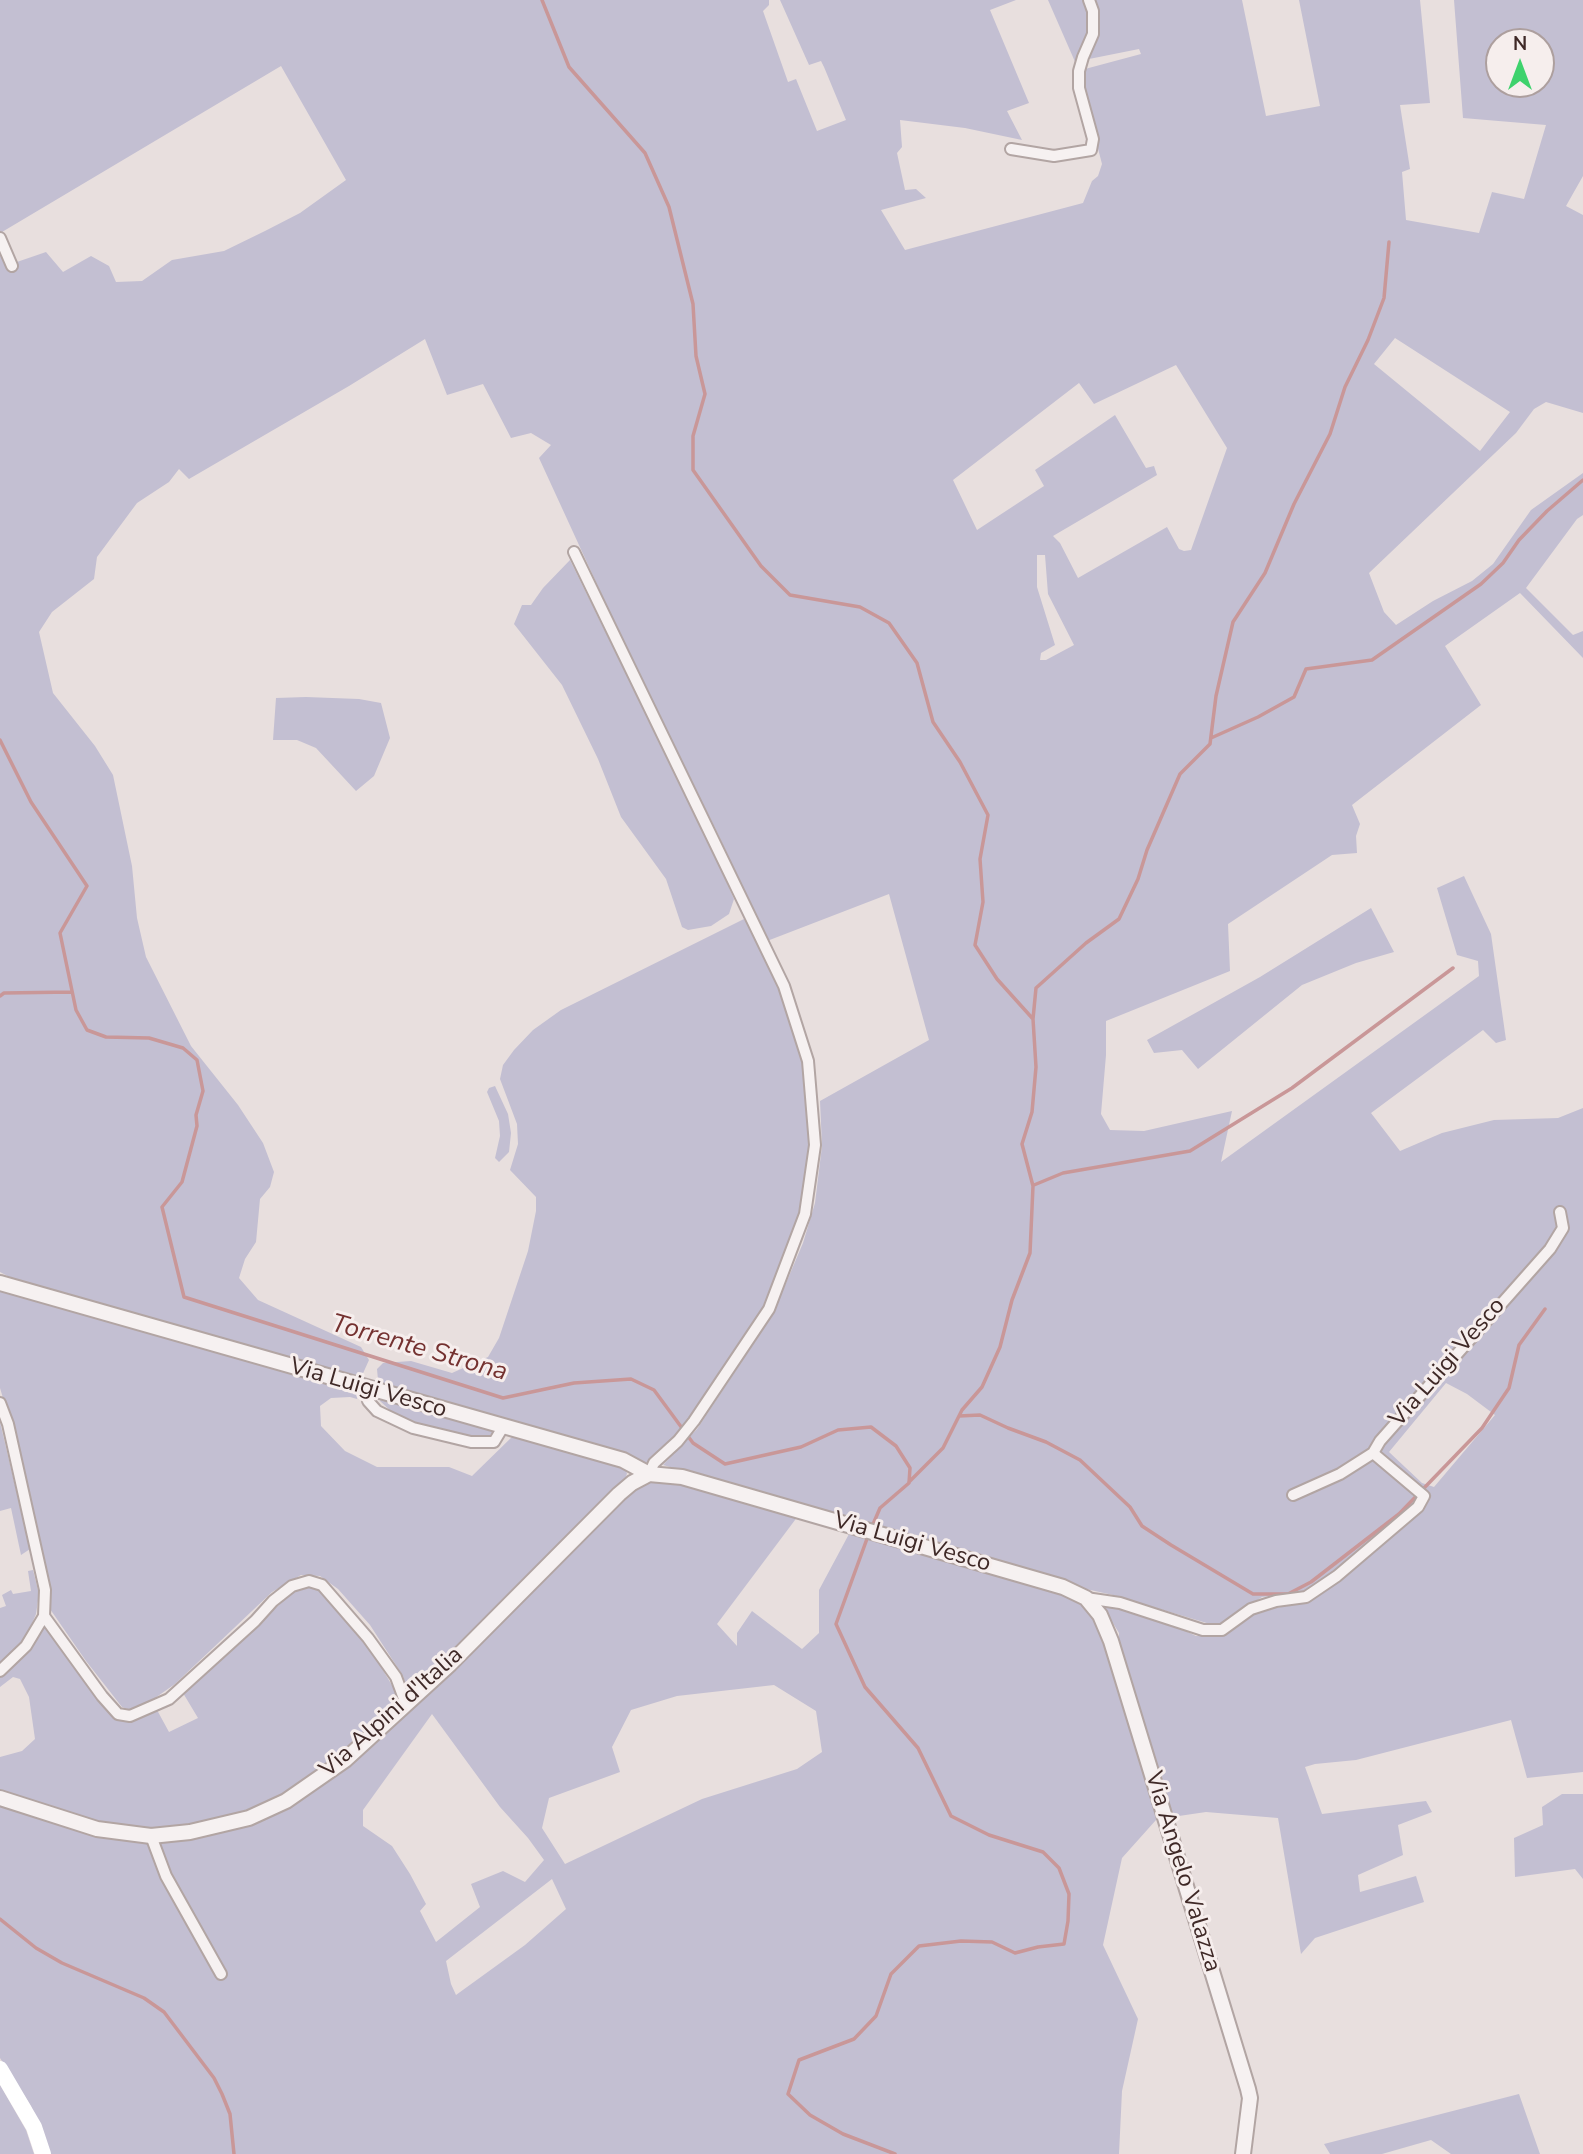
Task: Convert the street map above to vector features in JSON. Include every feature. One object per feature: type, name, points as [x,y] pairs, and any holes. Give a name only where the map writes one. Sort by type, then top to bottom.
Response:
[{"type":"main road","points":[[0,2069],[34,2127],[43,2154]]},
{"type":"street","points":[[1011,149],[1054,156],[1091,150],[1093,139],[1079,88],[1081,64],[1093,34],[1093,11],[1089,0]]},
{"type":"street","points":[[0,238],[12,266]]},
{"type":"street","points":[[574,552],[784,986],[808,1061],[814,1144],[805,1214],[768,1309],[694,1421],[678,1441],[653,1463],[649,1474]]},
{"type":"street","name":"Via Luigi Vesco","points":[[0,1283],[623,1460],[649,1474],[682,1478],[850,1525],[1063,1587],[1086,1598],[1120,1603],[1203,1630],[1222,1629],[1251,1609],[1276,1601],[1306,1597],[1337,1576],[1418,1507],[1424,1496],[1373,1453],[1380,1441],[1433,1379],[1550,1249],[1563,1228],[1560,1212]]},
{"type":"street","points":[[369,1389],[368,1401],[377,1411],[413,1428],[471,1442],[494,1441],[503,1427]]},
{"type":"street","points":[[0,1403],[8,1424],[44,1590],[44,1616],[26,1646],[0,1671]]},
{"type":"street","points":[[1293,1495],[1340,1474],[1373,1453]]},
{"type":"street","name":"Via Alpini d'Italia","points":[[0,1798],[97,1829],[152,1836],[190,1832],[249,1818],[286,1801],[345,1759],[450,1664],[620,1494],[632,1483],[649,1474]]},
{"type":"street","points":[[44,1616],[102,1696],[118,1714],[130,1716],[169,1699],[255,1621],[273,1601],[292,1586],[309,1581],[322,1585],[360,1628],[396,1677],[406,1704]]},
{"type":"street","name":"Via Angelo Valazza","points":[[1086,1598],[1100,1615],[1111,1642],[1248,2089],[1250,2098],[1244,2154]]},
{"type":"street","points":[[152,1836],[166,1876],[221,1974]]},
{"type":"shaded area","points":[[0,0],[769,0],[769,5],[763,11],[788,82],[796,79],[817,131],[846,120],[821,61],[809,65],[780,0],[1016,0],[990,10],[1029,103],[1007,111],[1022,140],[965,128],[900,120],[902,147],[897,153],[905,190],[916,189],[926,198],[881,210],[905,250],[1083,203],[1102,164],[1082,87],[1082,75],[1085,69],[1141,54],[1139,49],[1089,59],[1093,0],[1242,0],[1266,116],[1320,106],[1299,0],[1420,0],[1430,103],[1400,105],[1410,169],[1402,172],[1406,220],[1479,233],[1492,192],[1524,199],[1546,125],[1463,118],[1454,0],[1583,0],[1583,176],[1566,206],[1583,215],[1583,413],[1546,402],[1534,409],[1516,433],[1369,573],[1384,612],[1396,625],[1433,601],[1472,581],[1493,564],[1531,510],[1583,473],[1583,515],[1577,519],[1526,588],[1573,635],[1583,631],[1583,658],[1520,593],[1445,646],[1481,705],[1352,805],[1360,824],[1356,836],[1357,853],[1332,855],[1228,924],[1230,971],[1106,1021],[1101,1114],[1110,1130],[1144,1131],[1232,1111],[1221,1162],[1479,976],[1478,961],[1457,955],[1437,888],[1464,876],[1491,934],[1506,1040],[1496,1043],[1483,1030],[1371,1113],[1400,1151],[1442,1133],[1494,1120],[1558,1118],[1583,1108],[1583,1772],[1527,1778],[1511,1720],[1356,1760],[1305,1767],[1322,1814],[1426,1801],[1432,1812],[1398,1825],[1403,1855],[1358,1875],[1360,1892],[1416,1876],[1424,1902],[1315,1938],[1301,1954],[1278,1818],[1206,1812],[1172,1817],[1119,1644],[1119,1633],[1102,1605],[1167,1622],[1196,1636],[1220,1635],[1257,1610],[1311,1599],[1424,1509],[1426,1501],[1421,1499],[1320,1582],[1300,1593],[1262,1597],[1220,1625],[1086,1589],[663,1465],[697,1429],[772,1316],[803,1243],[815,1203],[822,1146],[820,1101],[929,1040],[889,894],[767,941],[718,834],[652,704],[539,458],[551,445],[531,433],[511,438],[483,384],[447,395],[425,339],[189,479],[179,469],[169,482],[137,503],[97,557],[94,579],[52,612],[39,632],[53,693],[95,746],[113,775],[132,866],[137,918],[146,957],[191,1046],[238,1105],[263,1143],[274,1172],[270,1187],[260,1199],[256,1242],[245,1259],[239,1278],[258,1300],[361,1347],[369,1360],[360,1380],[25,1285],[0,1272]],"holes":[[[281,66],[346,180],[300,213],[265,231],[224,251],[172,260],[142,281],[116,282],[109,266],[91,256],[63,272],[46,252],[14,263],[2,232]],[[1395,338],[1510,412],[1480,451],[1374,364]],[[1176,365],[1227,448],[1191,550],[1179,549],[1167,527],[1078,578],[1060,543],[1053,536],[1157,475],[1154,466],[1146,468],[1115,415],[1035,470],[1044,486],[977,530],[953,480],[1079,383],[1094,404]],[[1037,555],[1045,555],[1048,594],[1074,645],[1046,660],[1040,660],[1041,653],[1055,645],[1037,587]],[[1446,1383],[1467,1394],[1495,1415],[1434,1487],[1422,1483],[1389,1452]]]},
{"type":"shaded area","points":[[1048,0],[1086,0],[1090,32],[1076,64]]},
{"type":"shaded area","points":[[570,560],[704,832],[734,899],[729,914],[711,926],[688,930],[682,927],[666,879],[621,817],[598,759],[562,685],[514,624],[522,605],[531,605]]},
{"type":"shaded area","points":[[276,698],[359,699],[381,703],[390,738],[374,776],[356,791],[316,748],[297,740],[273,740]]},
{"type":"shaded area","points":[[1371,908],[1394,952],[1356,963],[1302,985],[1198,1069],[1182,1050],[1154,1053],[1147,1040],[1260,977]]},
{"type":"shaded area","points":[[744,919],[771,969],[805,1063],[811,1139],[802,1213],[763,1310],[690,1420],[670,1443],[646,1463],[385,1390],[378,1380],[377,1369],[383,1363],[411,1361],[452,1373],[488,1357],[499,1338],[528,1251],[536,1211],[536,1197],[510,1170],[518,1144],[517,1124],[500,1079],[503,1065],[514,1050],[533,1030],[561,1010]]},
{"type":"shaded area","points":[[495,1086],[508,1114],[511,1133],[509,1152],[499,1162],[495,1158],[500,1136],[499,1121],[487,1092]]},
{"type":"shaded area","points":[[0,1290],[359,1389],[357,1399],[331,1398],[320,1406],[321,1426],[345,1451],[377,1467],[449,1467],[472,1476],[514,1435],[623,1467],[627,1473],[625,1481],[409,1694],[403,1676],[370,1625],[338,1589],[320,1576],[301,1575],[272,1592],[175,1684],[155,1698],[130,1710],[122,1707],[50,1609],[50,1589],[17,1445],[0,1388]]},
{"type":"shaded area","points":[[382,1397],[496,1429],[487,1438],[420,1426],[393,1413],[380,1401]]},
{"type":"shaded area","points":[[0,1422],[30,1549],[21,1555],[11,1508],[0,1511]]},
{"type":"shaded area","points":[[642,1482],[677,1484],[798,1516],[717,1624],[737,1646],[737,1633],[752,1611],[802,1649],[819,1633],[819,1590],[849,1534],[1052,1587],[1084,1604],[1099,1625],[1162,1819],[1156,1820],[1122,1858],[1103,1945],[1138,2019],[1122,2091],[1119,2154],[48,2154],[31,2106],[0,2058],[0,1804],[91,1834],[146,1840],[156,1863],[187,1904],[155,1839],[282,1809],[311,1792],[327,1780]],"holes":[[[774,1685],[816,1711],[822,1752],[797,1769],[702,1799],[565,1864],[542,1828],[549,1798],[620,1772],[612,1747],[631,1710],[677,1696]],[[432,1714],[500,1807],[544,1860],[525,1882],[503,1871],[471,1884],[480,1907],[436,1942],[420,1911],[426,1904],[410,1874],[392,1846],[363,1826],[363,1810]],[[552,1879],[566,1909],[525,1945],[456,1995],[446,1961]]]},
{"type":"shaded area","points":[[33,1570],[39,1594],[36,1614],[25,1640],[0,1663],[0,1608],[6,1606],[2,1595],[11,1590],[13,1594],[31,1591],[28,1571]]},
{"type":"shaded area","points":[[309,1587],[319,1591],[368,1645],[393,1687],[399,1703],[319,1778],[243,1816],[154,1830],[90,1822],[0,1792],[0,1757],[22,1751],[35,1739],[29,1697],[20,1679],[13,1677],[0,1687],[0,1678],[21,1659],[46,1622],[122,1720],[157,1710],[169,1732],[198,1718],[183,1693],[294,1591]]},
{"type":"shaded area","points":[[1562,1794],[1583,1794],[1583,1879],[1575,1869],[1515,1877],[1514,1838],[1543,1825],[1542,1807]]},
{"type":"shaded area","points":[[0,2085],[26,2130],[34,2154],[0,2154]]},
{"type":"shaded area","points":[[1519,2094],[1540,2154],[1451,2154],[1431,2140],[1382,2154],[1330,2154],[1324,2144]]},
{"type":"waterway","points":[[542,0],[569,67],[645,153],[669,207],[693,304],[696,356],[705,394],[693,436],[693,470],[761,566],[790,595],[860,607],[889,623],[917,663],[933,722],[960,762],[988,815],[980,859],[983,902],[975,945],[997,979],[1033,1019],[1036,1067],[1032,1112],[1022,1144],[1033,1186],[1030,1253],[1012,1300],[1000,1347],[982,1387],[962,1410],[943,1448],[909,1482]]},
{"type":"waterway","points":[[1033,1019],[1036,988],[1086,943],[1119,919],[1180,774],[1210,744],[1216,696],[1233,622],[1265,573],[1294,504],[1330,434],[1345,387],[1368,340],[1384,298],[1389,242]]},
{"type":"waterway","points":[[1211,738],[1294,697],[1306,669],[1372,660],[1481,584],[1503,563],[1519,540],[1547,511],[1583,480]]},
{"type":"waterway","name":"Torrente Strona","points":[[0,740],[31,802],[87,886],[60,933],[76,1010],[87,1030],[106,1037],[149,1038],[183,1048],[197,1060],[203,1091],[196,1115],[197,1126],[182,1182],[162,1207],[184,1297],[503,1398],[574,1383],[631,1379],[654,1390],[693,1443],[725,1464],[801,1447],[838,1430],[871,1427],[896,1446],[910,1468],[909,1483],[880,1508],[871,1529]]},
{"type":"waterway","points":[[1034,1185],[1063,1173],[1190,1151],[1292,1088],[1453,968]]},
{"type":"waterway","points":[[0,996],[4,993],[72,992]]},
{"type":"waterway","points":[[959,1416],[980,1415],[1046,1442],[1080,1460],[1130,1507],[1142,1526],[1171,1545],[1253,1594],[1288,1594],[1311,1582],[1399,1514],[1482,1428],[1509,1388],[1519,1345],[1545,1309]]},
{"type":"waterway","name":"Torrente Strona","points":[[868,1536],[836,1624],[865,1687],[918,1748],[951,1816],[989,1835],[1043,1852],[1059,1868],[1069,1894],[1064,1944],[1015,1953],[992,1942],[961,1941],[919,1946],[891,1974],[876,2016],[854,2039],[799,2060],[788,2094],[810,2115],[843,2134],[895,2154]]},
{"type":"waterway","points":[[0,1919],[36,1948],[62,1963],[144,1998],[164,2012],[214,2078],[222,2094],[230,2114],[234,2154]]}]
